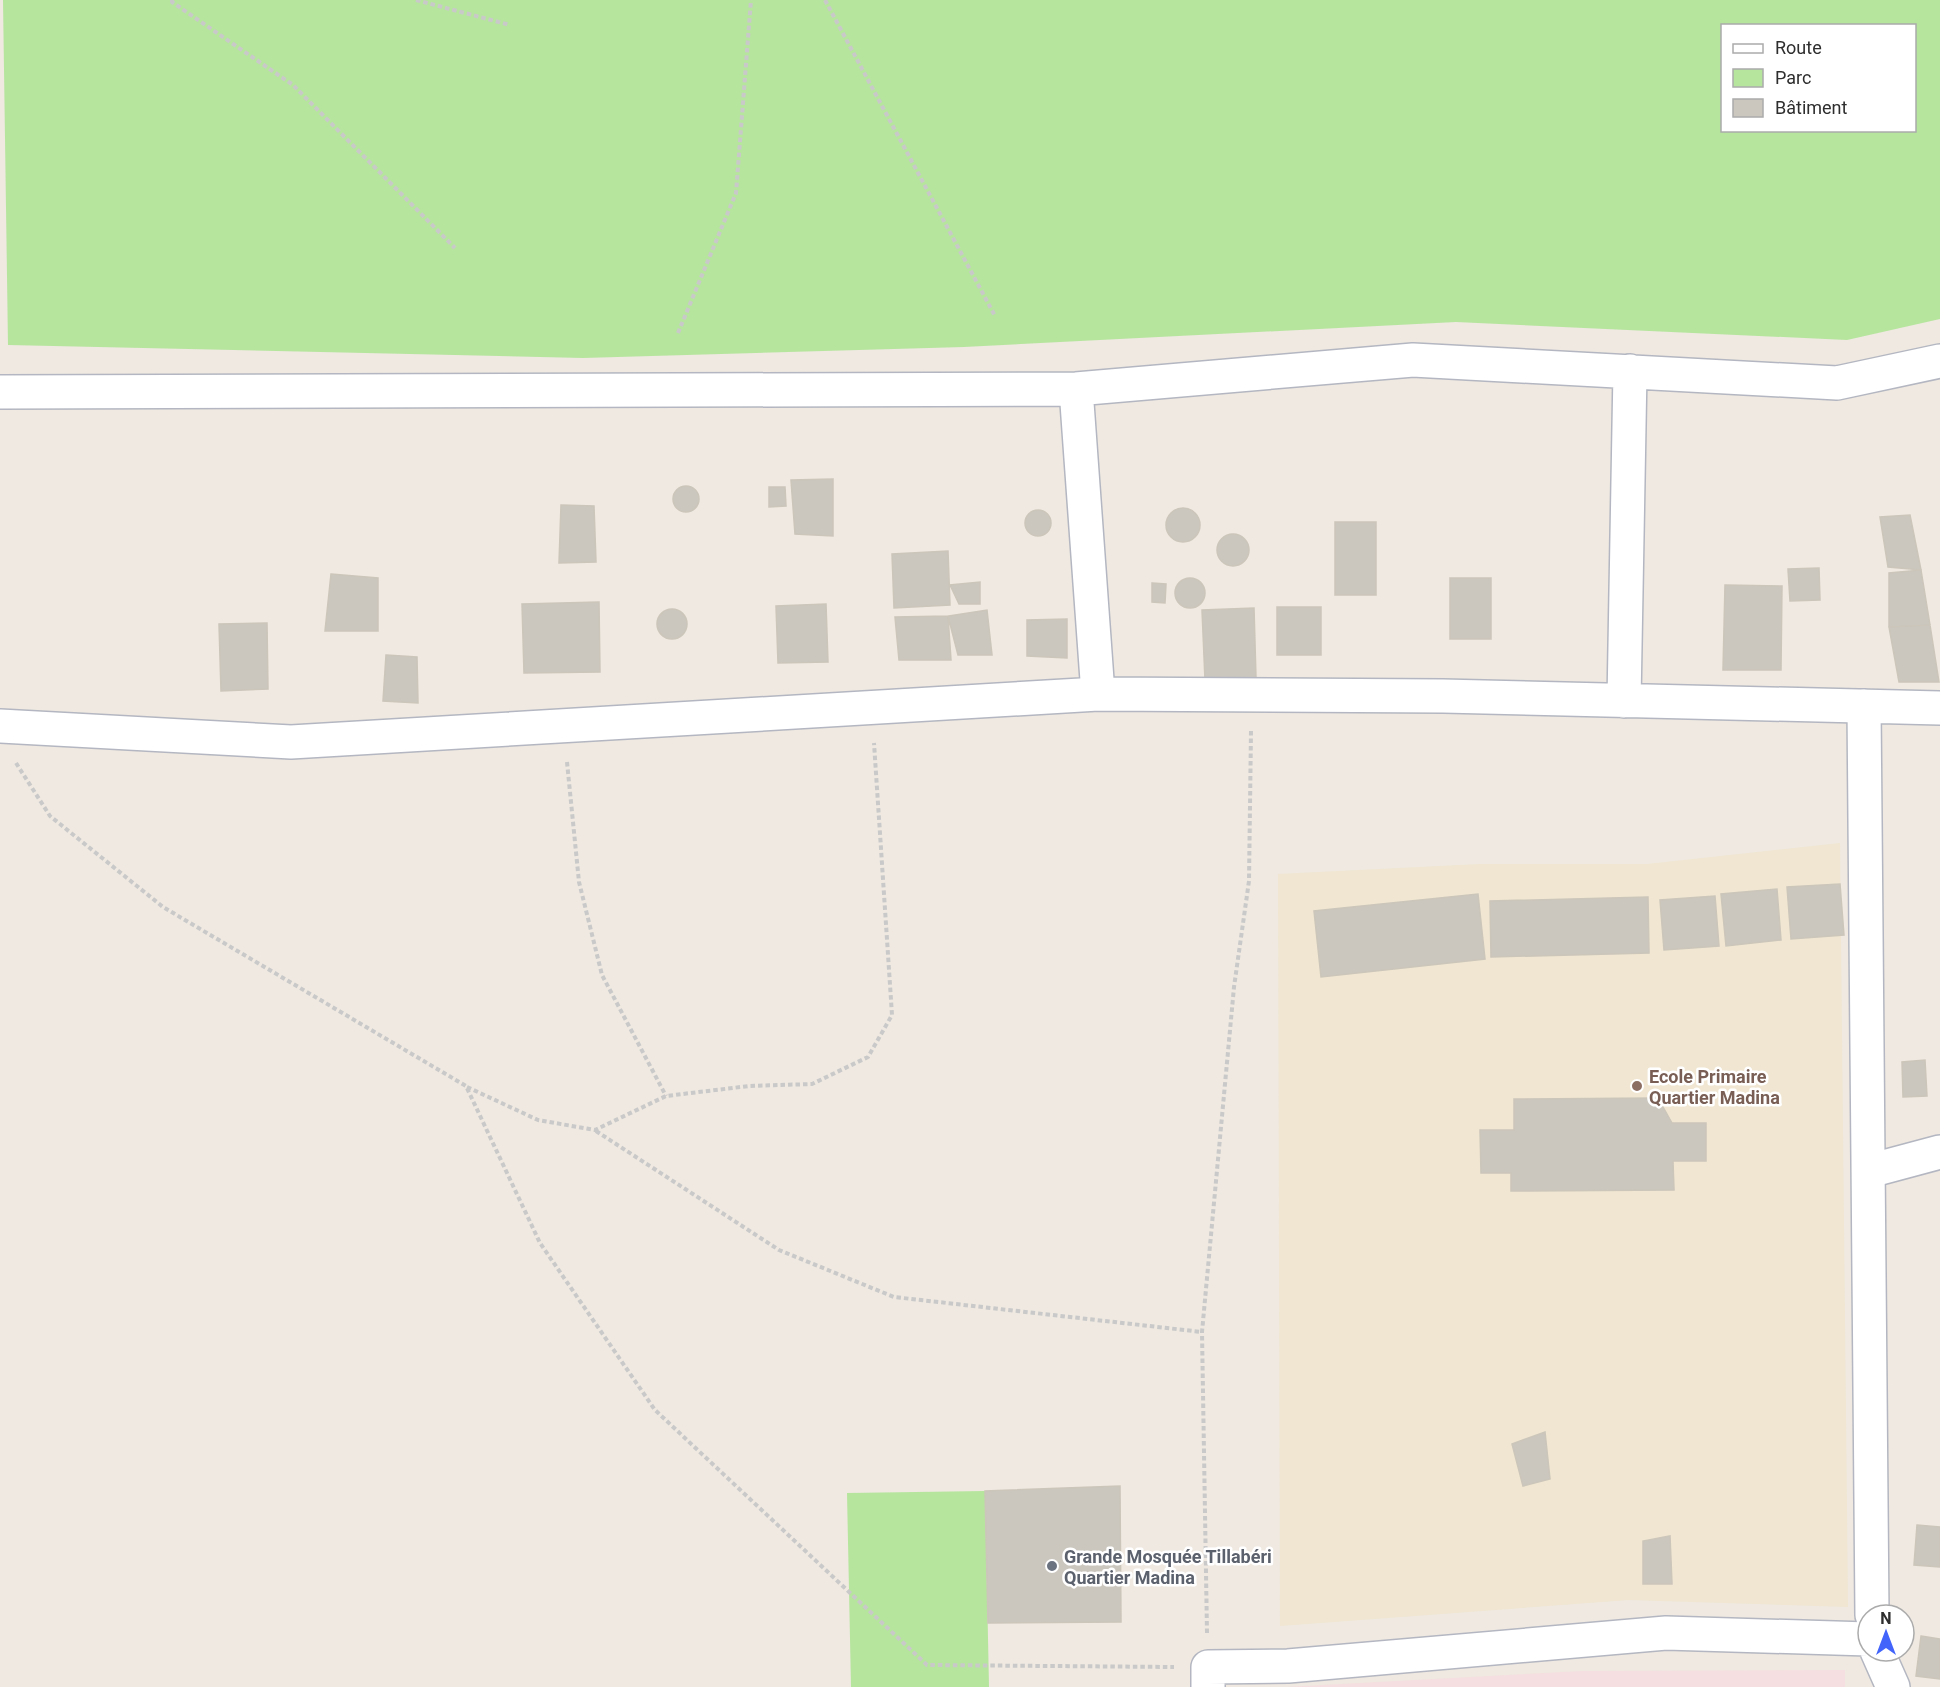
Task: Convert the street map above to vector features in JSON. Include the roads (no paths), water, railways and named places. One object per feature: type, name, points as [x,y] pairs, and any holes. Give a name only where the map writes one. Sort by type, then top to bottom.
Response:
[{"type":"street","points":[[0,392],[1076,389],[1413,360],[1837,383],[1940,361]]},
{"type":"street","points":[[1624,701],[1630,371]]},
{"type":"street","points":[[1076,389],[1098,694]]},
{"type":"street","points":[[0,726],[291,742],[1098,694],[1443,696],[1940,708]]},
{"type":"street","points":[[1864,706],[1872,1603]]},
{"type":"street","points":[[1869,1171],[1940,1152]]},
{"type":"street","points":[[1208,1677],[1288,1666],[1666,1633],[1856,1640]]},
{"type":"street","points":[[1882,1663],[1893,1687]]},
{"type":"place","name":"Ecole Primaire Quartier Madina","points":[[1637,1086]]},
{"type":"place","name":"Grande Mosquée Tillabéri Quartier Madina","points":[[1052,1566]]}]
